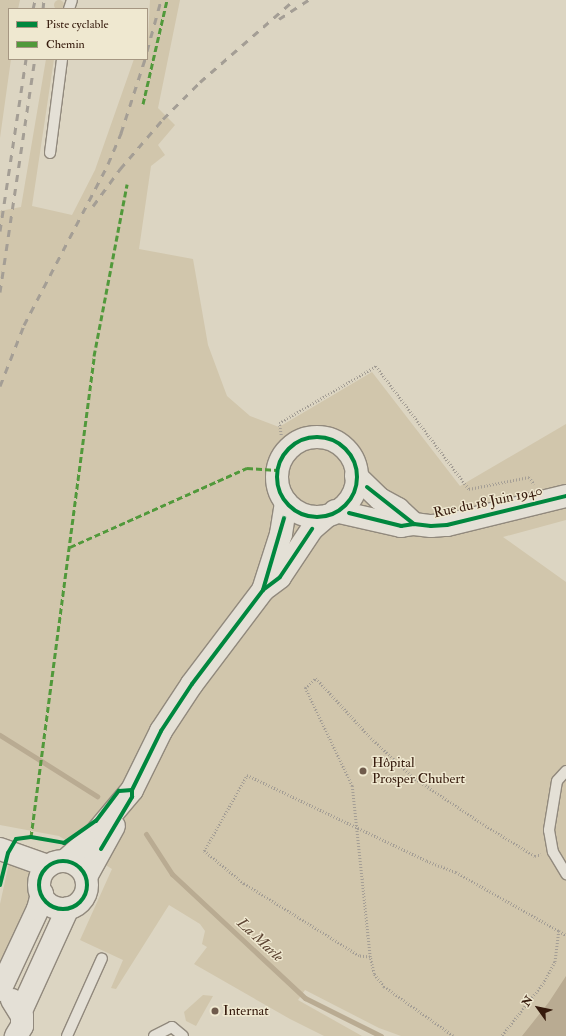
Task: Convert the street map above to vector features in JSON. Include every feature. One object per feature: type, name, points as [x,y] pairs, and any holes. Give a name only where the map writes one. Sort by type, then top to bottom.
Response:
[{"type":"street","points":[[0,990],[38,909],[42,894],[41,876],[95,834],[132,790],[165,726],[192,684],[263,590],[280,577],[312,529],[331,514],[352,496],[356,476],[352,457],[328,438],[311,437],[296,443],[284,454],[278,470],[278,487],[286,502],[304,515],[331,514]]},
{"type":"street","points":[[356,476],[380,500],[398,509],[414,524]]},
{"type":"street","name":"Rue du 18 Juin 1940","points":[[331,514],[402,526],[414,524],[447,525],[556,498]]},
{"type":"street","points":[[263,590],[281,534],[286,502]]},
{"type":"street","points":[[16,1036],[22,1026],[21,1011],[68,908],[84,897],[86,877],[132,797],[132,790]]},
{"type":"street","points":[[0,849],[56,864],[78,865],[86,877]]},
{"type":"street","points":[[42,894],[52,906],[68,908]]},
{"type":"street","points":[[0,997],[11,999],[21,1011]]},
{"type":"lane","points":[[50,153],[62,60]]},
{"type":"lane","points":[[566,771],[557,781],[549,830],[553,852],[566,874]]},
{"type":"lane","points":[[67,1036],[102,958]]},
{"type":"lane","points":[[154,1036],[172,1028],[183,1036]]},
{"type":"path","points":[[281,436],[279,423],[376,366],[469,489],[529,477],[556,498]]},
{"type":"path","points":[[453,1036],[384,987],[374,974],[370,957],[352,786],[305,688],[316,678],[371,738],[413,777],[535,856],[553,852]]},
{"type":"path","points":[[370,957],[359,956],[244,884],[204,851],[247,775],[357,828],[456,872],[566,935]]},
{"type":"path","points":[[502,1036],[544,984],[554,962],[558,931]]},
{"type":"shaded area","points":[[0,0],[20,0],[18,8],[8,8],[8,60],[11,60],[0,138]]},
{"type":"shaded area","points":[[59,0],[64,5],[62,8],[56,8],[54,5]]},
{"type":"shaded area","points":[[150,0],[180,0],[158,108],[175,125],[158,145],[165,155],[151,166],[139,249],[193,259],[208,345],[227,396],[250,416],[279,427],[372,372],[460,486],[566,424],[566,520],[503,537],[566,582],[566,1036],[401,1036],[379,1028],[305,990],[298,1000],[362,1036],[324,1036],[290,1019],[194,964],[207,947],[202,944],[205,931],[200,924],[169,905],[116,989],[111,988],[123,960],[80,940],[112,869],[59,836],[0,825],[0,211],[21,207],[46,60],[54,60],[32,206],[72,215],[95,170],[134,60],[148,60]]},
{"type":"shaded area","points":[[9,863],[34,868],[30,877],[30,903],[0,976],[0,904]]},
{"type":"shaded area","points":[[566,976],[566,1036],[522,1036],[549,1002]]},
{"type":"shaded area","points":[[203,995],[213,996],[196,1026],[186,1021],[184,1012]]},
{"type":"waterway","name":"La Marle","points":[[0,735],[97,796]]},
{"type":"waterway","name":"La Marle","points":[[146,834],[172,874],[305,998],[381,1036]]},
{"type":"railway","points":[[33,8],[35,0]]},
{"type":"railway","points":[[43,8],[44,0]]},
{"type":"railway","points":[[148,47],[161,0]]},
{"type":"railway","points":[[93,206],[120,169],[163,119],[200,82],[294,0]]},
{"type":"railway","points":[[279,19],[308,0]]},
{"type":"railway","points":[[0,231],[26,60]]},
{"type":"railway","points":[[0,292],[35,60]]},
{"type":"railway","points":[[0,386],[24,325],[108,164],[121,133],[145,60]]},
{"type":"marked path","points":[[143,104],[167,0]]},
{"type":"marked path","points":[[31,837],[94,356],[127,184]]},
{"type":"marked path","points":[[70,547],[247,468],[277,470]]},
{"type":"cycle path","points":[[317,437],[332,440],[345,449],[354,462],[357,477],[354,492],[345,505],[332,514],[317,517],[302,514],[289,505],[280,492],[277,477],[280,462],[289,449],[302,440],[317,437]]},
{"type":"cycle path","points":[[367,487],[414,524]]},
{"type":"cycle path","points":[[349,513],[401,526],[414,524],[431,526],[447,525],[566,496]]},
{"type":"cycle path","points":[[263,590],[284,518]]},
{"type":"cycle path","points":[[132,790],[161,731],[192,684],[263,590],[280,577],[312,529]]},
{"type":"cycle path","points":[[101,849],[132,797],[132,790]]},
{"type":"cycle path","points":[[0,885],[8,853],[16,839],[31,837],[64,843],[96,821],[119,791],[132,790]]},
{"type":"cycle path","points":[[63,861],[72,863],[80,868],[85,876],[87,885],[85,894],[80,902],[72,907],[63,909],[54,907],[46,902],[41,894],[39,885],[41,876],[46,868],[54,863],[63,861]]},
{"type":"place","name":"Hôpital Prosper Chubert","points":[[363,771]]},
{"type":"place","name":"Internat","points":[[215,1011]]}]
